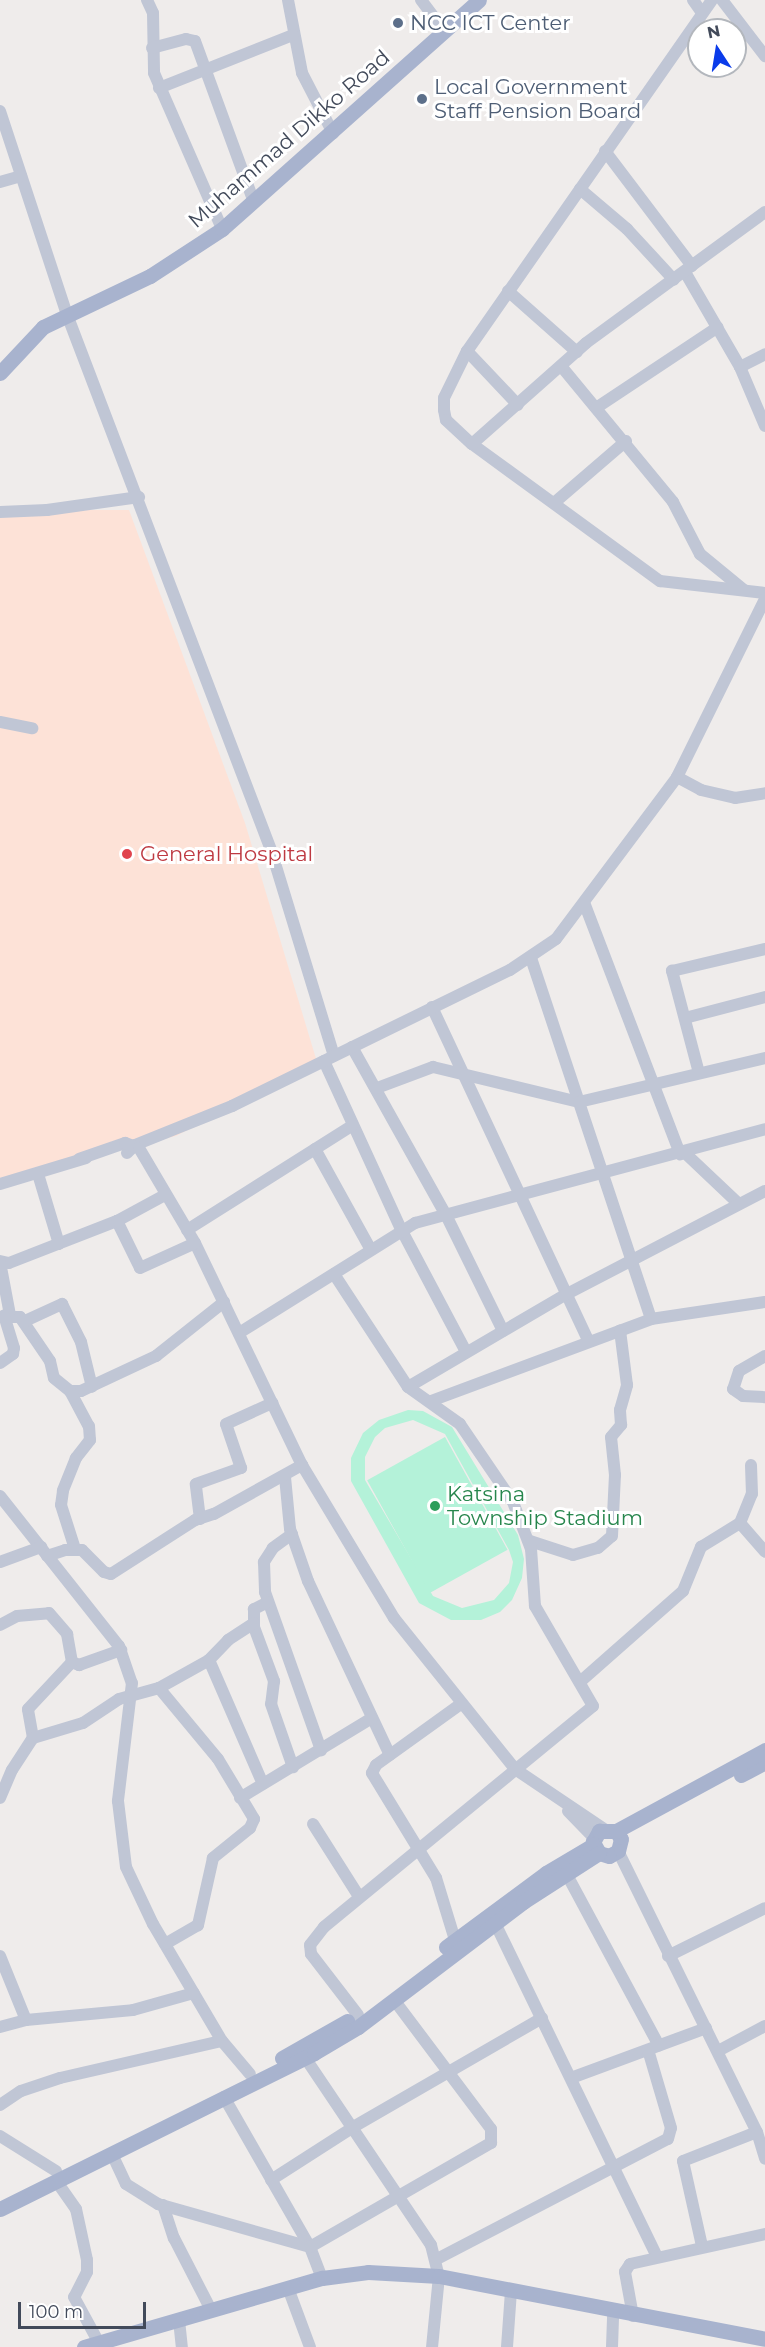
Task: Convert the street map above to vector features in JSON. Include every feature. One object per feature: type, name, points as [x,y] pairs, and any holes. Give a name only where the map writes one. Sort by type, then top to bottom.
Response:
[{"type":"main road","name":"Muhammad Dikko Road","points":[[0,373],[43,327],[66,312],[150,276],[222,229],[333,134],[479,0]]},
{"type":"main road","points":[[0,2199],[112,2154],[224,2097],[394,2000],[495,1923],[607,1843],[765,1750]]},
{"type":"main road","points":[[0,2209],[56,2176],[250,2074],[307,2051],[546,1873],[765,1762]]},
{"type":"main road","points":[[91,2345],[322,2278],[368,2272],[435,2276],[744,2341],[765,2338]]},
{"type":"street","points":[[147,0],[153,13],[152,48],[159,88],[222,229]]},
{"type":"street","points":[[421,0],[444,31]]},
{"type":"street","points":[[693,0],[702,13]]},
{"type":"street","points":[[712,0],[467,351],[444,398],[444,410],[446,420],[472,444],[660,581],[765,593]]},
{"type":"street","points":[[722,0],[765,56]]},
{"type":"street","points":[[289,1],[293,35],[302,73],[333,134]]},
{"type":"street","points":[[159,88],[293,35]]},
{"type":"street","points":[[152,48],[190,39],[195,40],[254,202]]},
{"type":"street","points":[[0,111],[66,312],[139,497],[271,850],[329,1058],[353,1125],[401,1229],[466,1352]]},
{"type":"street","points":[[605,151],[688,269],[740,367],[765,426]]},
{"type":"street","points":[[0,182],[21,176]]},
{"type":"street","points":[[580,189],[627,230],[674,280]]},
{"type":"street","points":[[472,444],[577,352],[765,213]]},
{"type":"street","points":[[508,291],[577,352]]},
{"type":"street","points":[[596,408],[718,327]]},
{"type":"street","points":[[467,351],[518,405]]},
{"type":"street","points":[[740,367],[765,354]]},
{"type":"street","points":[[561,366],[626,441],[673,502],[696,548],[745,591]]},
{"type":"street","points":[[554,503],[626,441]]},
{"type":"street","points":[[0,512],[47,510],[139,497]]},
{"type":"street","points":[[0,1184],[38,1174],[79,1159],[131,1149],[232,1106],[531,958],[556,939],[585,905],[677,777],[736,664],[765,599]]},
{"type":"street","points":[[736,664],[765,619]]},
{"type":"street","points":[[0,722],[32,728]]},
{"type":"street","points":[[677,777],[701,790],[735,798],[765,793]]},
{"type":"street","points":[[585,905],[683,1153],[739,1204]]},
{"type":"street","points":[[699,1073],[673,968],[765,950]]},
{"type":"street","points":[[531,958],[651,1320]]},
{"type":"street","points":[[685,1018],[765,997]]},
{"type":"street","points":[[432,1007],[588,1340]]},
{"type":"street","points":[[352,1047],[446,1215],[503,1331]]},
{"type":"street","points":[[377,1088],[428,1068],[579,1102],[765,1058]]},
{"type":"street","points":[[187,1230],[353,1125]]},
{"type":"street","points":[[239,1333],[401,1229],[765,1129]]},
{"type":"street","points":[[131,1149],[158,1183],[195,1243],[302,1465],[394,1618],[515,1769],[560,1800],[607,1843],[631,1884],[718,2051],[763,2144],[765,2159]]},
{"type":"street","points":[[315,1149],[371,1250]]},
{"type":"street","points":[[38,1174],[59,1244]]},
{"type":"street","points":[[408,1387],[565,1295],[765,1191]]},
{"type":"street","points":[[0,1363],[13,1354],[14,1348],[4,1316],[0,1261],[9,1263],[117,1221],[165,1195]]},
{"type":"street","points":[[117,1221],[142,1268],[195,1243]]},
{"type":"street","points":[[334,1274],[408,1387],[450,1414],[472,1438],[513,1502],[530,1541],[535,1606],[581,1681],[592,1709],[357,1895],[324,1927],[309,1949],[332,1985],[357,2015]]},
{"type":"street","points":[[70,1391],[92,1387],[156,1356],[224,1302]]},
{"type":"street","points":[[430,1401],[588,1340],[651,1320],[765,1302]]},
{"type":"street","points":[[4,1316],[25,1321],[63,1304],[81,1342],[92,1387]]},
{"type":"street","points":[[25,1321],[50,1361],[54,1378],[70,1391],[89,1426],[90,1440],[76,1458],[63,1491],[62,1505],[75,1549]]},
{"type":"street","points":[[530,1541],[573,1555],[598,1548],[612,1536],[615,1475],[611,1437],[621,1425],[620,1410],[627,1385],[620,1330]]},
{"type":"street","points":[[765,1356],[739,1371],[733,1389],[743,1396],[765,1397]]},
{"type":"street","points":[[200,1519],[196,1484],[242,1468],[226,1424],[272,1404]]},
{"type":"street","points":[[0,1562],[44,1551],[75,1549],[111,1574],[200,1519],[285,1477],[302,1465]]},
{"type":"street","points":[[581,1681],[683,1591],[701,1547],[740,1523],[752,1494],[751,1465]]},
{"type":"street","points":[[285,1477],[292,1534],[325,1622],[390,1755]]},
{"type":"street","points":[[0,1496],[121,1650],[132,1683],[118,1801],[126,1867],[165,1944],[222,2040],[250,2074]]},
{"type":"street","points":[[740,1523],[765,1552]]},
{"type":"street","points":[[292,1534],[273,1548],[264,1562],[268,1602],[321,1750]]},
{"type":"street","points":[[268,1602],[255,1607],[254,1623],[274,1681],[271,1704],[293,1767]]},
{"type":"street","points":[[0,1625],[17,1616],[49,1613],[59,1620],[67,1634],[72,1662]]},
{"type":"street","points":[[0,1798],[17,1760],[33,1738],[83,1723],[131,1695],[159,1688],[209,1660],[228,1640],[254,1623]]},
{"type":"street","points":[[72,1662],[79,1665],[121,1650]]},
{"type":"street","points":[[209,1660],[264,1784]]},
{"type":"street","points":[[33,1738],[28,1709],[72,1662]]},
{"type":"street","points":[[159,1688],[218,1759],[253,1816],[253,1823],[213,1858],[198,1925],[165,1944]]},
{"type":"street","points":[[455,1940],[442,1894],[419,1848],[373,1780],[375,1765],[461,1704]]},
{"type":"street","points":[[240,1798],[372,1718]]},
{"type":"street","points":[[313,1824],[357,1895]]},
{"type":"street","points":[[437,2259],[615,2166],[671,2134],[653,2048],[566,1873]]},
{"type":"street","points":[[668,1956],[765,1908]]},
{"type":"street","points":[[495,1923],[657,2256]]},
{"type":"street","points":[[0,1956],[26,2020]]},
{"type":"street","points":[[0,2027],[26,2020],[133,2010],[194,1993]]},
{"type":"street","points":[[112,2154],[126,2184],[163,2205],[310,2247],[401,2197],[491,2143],[491,2129],[445,2072],[394,2000]]},
{"type":"street","points":[[271,2180],[445,2072],[542,2018]]},
{"type":"street","points":[[718,2051],[765,2026]]},
{"type":"street","points":[[571,2078],[706,2028]]},
{"type":"street","points":[[0,2104],[21,2091],[87,2070],[222,2040]]},
{"type":"street","points":[[307,2051],[424,2232],[437,2259],[432,2347]]},
{"type":"street","points":[[224,2097],[310,2247],[322,2278]]},
{"type":"street","points":[[702,2246],[683,2161],[757,2132]]},
{"type":"street","points":[[0,2136],[56,2176],[76,2209],[87,2260],[87,2272],[74,2297],[91,2345]]},
{"type":"street","points":[[163,2205],[174,2238],[211,2310]]},
{"type":"street","points":[[424,2232],[435,2276]]},
{"type":"street","points":[[633,2316],[626,2268],[657,2256],[765,2234]]},
{"type":"street","points":[[288,2288],[310,2347]]},
{"type":"street","points":[[507,2347],[511,2291]]},
{"type":"street","points":[[612,2347],[613,2312]]},
{"type":"street","points":[[179,2320],[183,2347]]},
{"type":"shaded area","name":"General Hospital","points":[[0,510],[129,510],[245,823],[317,1062],[176,1136],[0,1178]]},
{"type":"green space","points":[[408,1410],[423,1411],[452,1427],[518,1535],[524,1559],[522,1578],[512,1600],[500,1612],[481,1620],[451,1620],[419,1603],[351,1481],[351,1458],[363,1433],[379,1420]],"holes":[[[413,1420],[445,1434],[509,1550],[513,1562],[509,1583],[494,1600],[462,1608],[433,1596],[365,1480],[365,1457],[375,1437],[385,1428]]]},
{"type":"green space","points":[[445,1437],[508,1550],[430,1593],[367,1480]]},
{"type":"place","name":"NCC ICT Center","points":[[398,23]]},
{"type":"place","name":"Local Government Staff Pension Board","points":[[422,99]]},
{"type":"place","name":"General Hospital","points":[[127,854]]},
{"type":"place","name":"Katsina Township Stadium","points":[[435,1506]]}]
